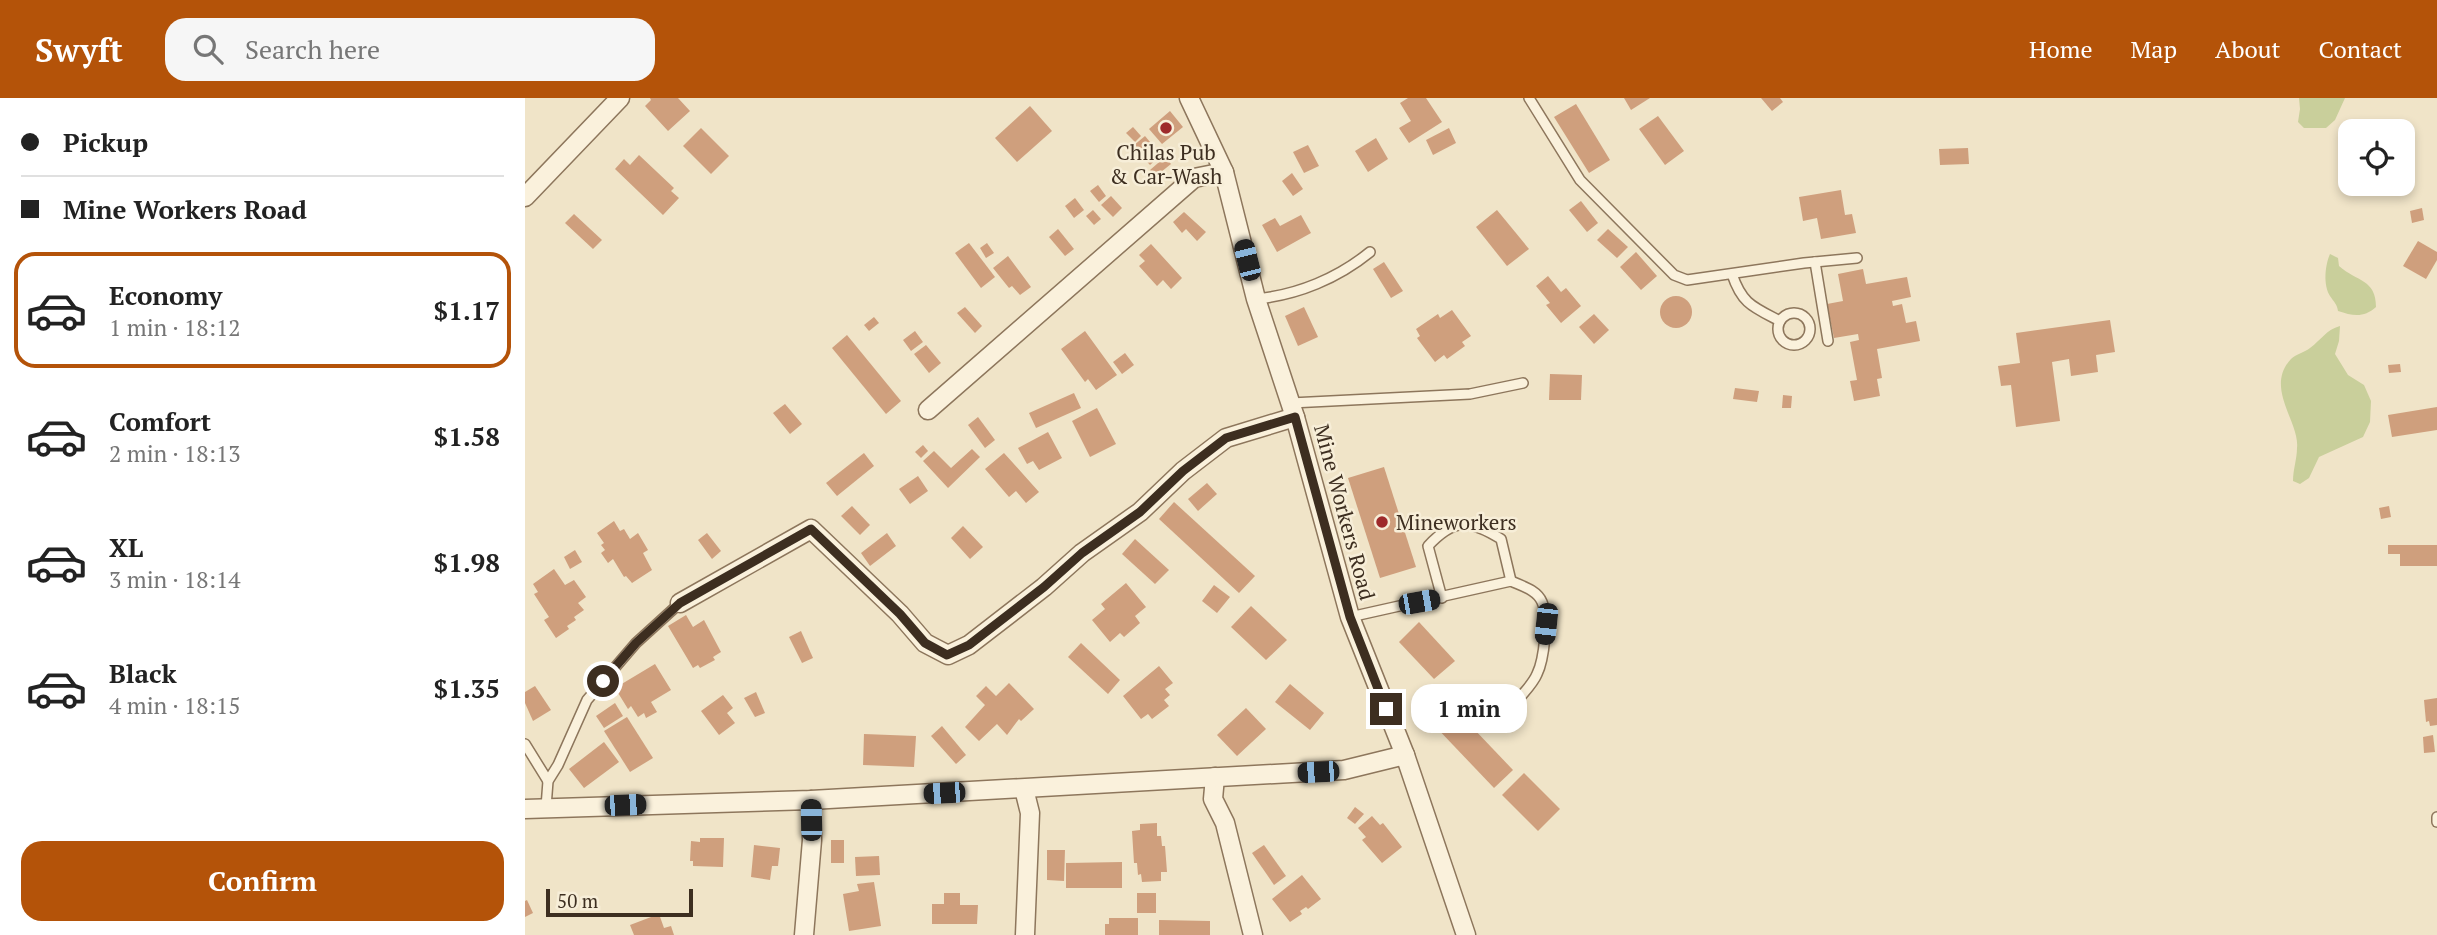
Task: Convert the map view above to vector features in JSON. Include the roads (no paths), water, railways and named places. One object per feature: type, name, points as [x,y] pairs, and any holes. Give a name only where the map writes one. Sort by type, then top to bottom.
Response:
[{"type":"street","points":[[525,197],[620,98]]},
{"type":"street","name":"Mine Workers Road","points":[[1189,98],[1224,172],[1256,299],[1293,410],[1350,617],[1405,755],[1465,935]]},
{"type":"street","points":[[928,410],[1194,178],[1224,172]]},
{"type":"street","points":[[680,603],[811,529],[900,614],[925,643],[947,655],[969,645],[1044,587],[1082,553],[1140,512],[1183,471],[1226,438],[1293,410]]},
{"type":"street","points":[[525,809],[811,800],[1344,770],[1405,755]]},
{"type":"street","points":[[1215,777],[1213,799],[1225,823],[1253,935]]},
{"type":"street","points":[[1024,789],[1030,813],[1025,935]]},
{"type":"street","points":[[804,935],[812,840],[811,800]]},
{"type":"lane","points":[[1529,98],[1580,180],[1674,275],[1687,281],[1857,258]]},
{"type":"lane","points":[[1256,299],[1275,297],[1315,284],[1349,269],[1370,252]]},
{"type":"lane","points":[[1815,262],[1828,341]]},
{"type":"lane","points":[[1733,274],[1738,292],[1745,301],[1780,321]]},
{"type":"lane","points":[[1789,314],[1800,314],[1809,323],[1811,330],[1805,342],[1792,345],[1781,338],[1778,327],[1780,321],[1789,314]]},
{"type":"lane","points":[[1811,330],[1826,327]]},
{"type":"lane","points":[[1293,410],[1470,394],[1523,383]]},
{"type":"lane","points":[[1442,598],[1428,546],[1443,530],[1461,524],[1482,527],[1501,539],[1511,581]]},
{"type":"lane","points":[[1350,617],[1511,581],[1533,591],[1543,603],[1546,624],[1537,674],[1517,701]]},
{"type":"lane","points":[[546,807],[548,781],[587,700],[636,643],[680,603]]},
{"type":"lane","points":[[525,744],[548,781]]},
{"type":"lane","points":[[2437,817],[2437,822]]},
{"type":"place","name":"Chilas Pub & Car-Wash","points":[[1166,128]]},
{"type":"place","name":"Mineworkers","points":[[1382,522]]}]
